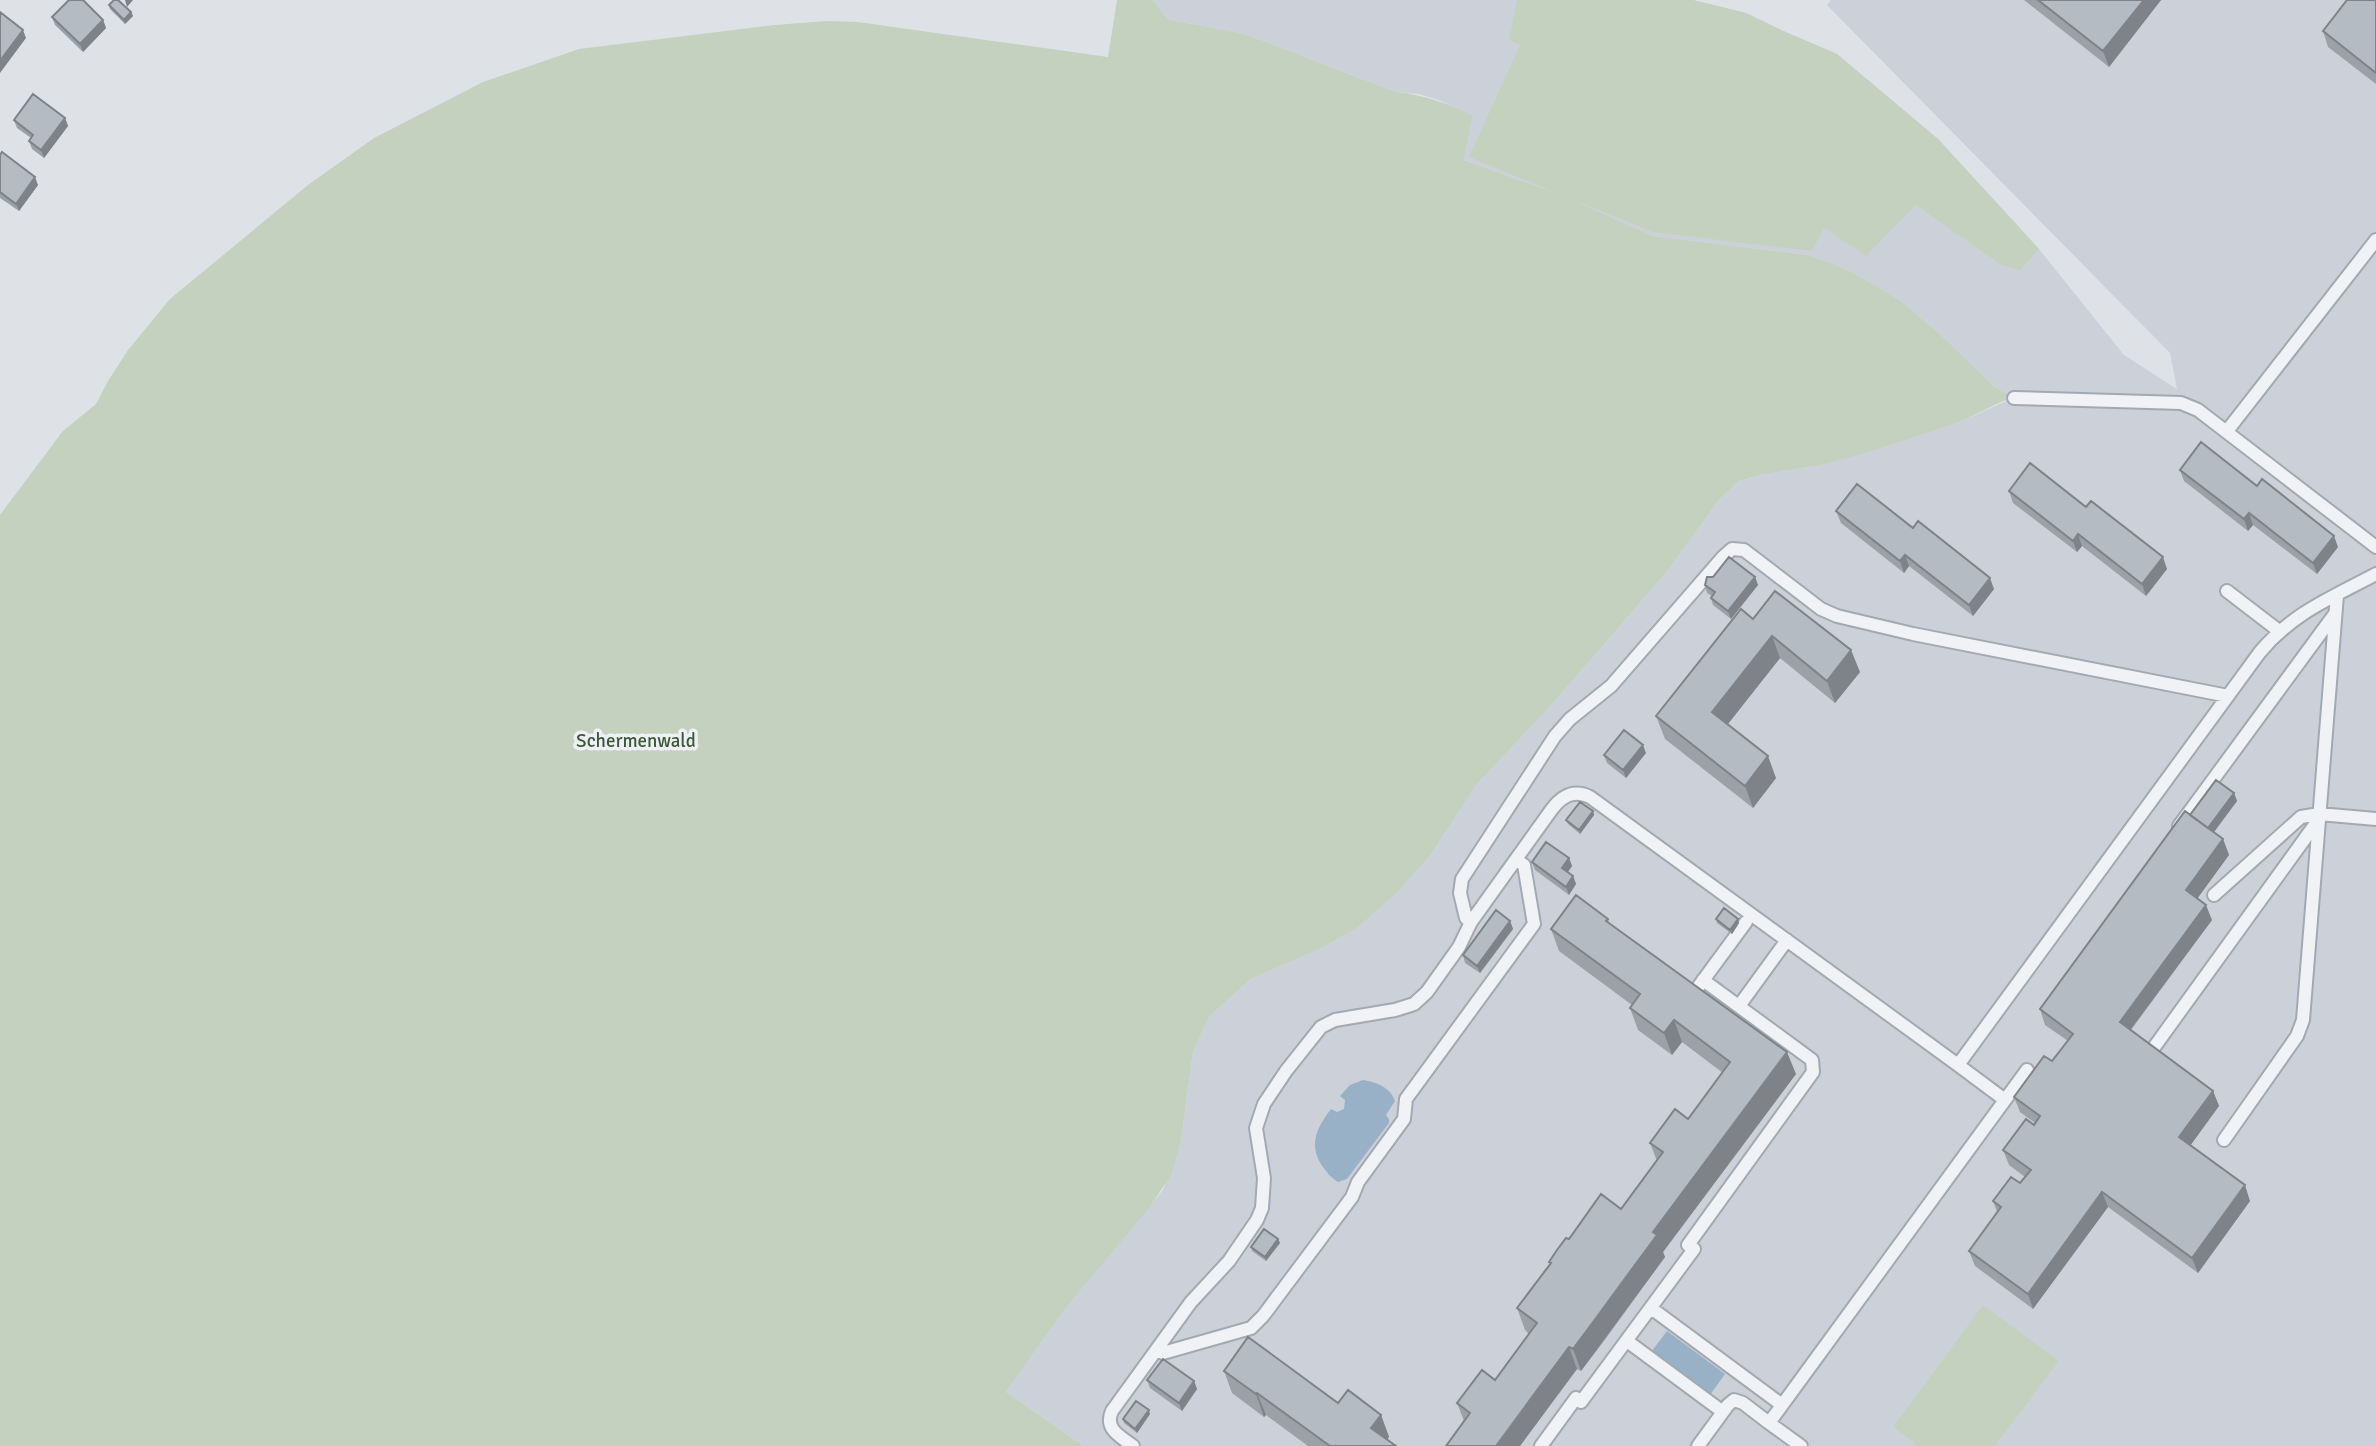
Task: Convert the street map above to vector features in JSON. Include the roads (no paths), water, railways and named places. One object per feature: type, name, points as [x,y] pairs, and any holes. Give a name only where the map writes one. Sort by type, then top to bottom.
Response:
[{"type":"lane","points":[[2227,431],[2376,240]]},
{"type":"lane","points":[[2014,398],[2181,403],[2198,410],[2227,431],[2376,547]]},
{"type":"lane","points":[[1471,922],[1466,918],[1460,893],[1462,879],[1555,736],[1570,719],[1611,686],[1732,549],[1744,550],[1821,609],[1837,616],[1913,634],[2228,696]]},
{"type":"lane","points":[[1958,1065],[2260,652],[2279,631],[2304,611],[2376,574]]},
{"type":"lane","points":[[2227,591],[2279,631]]},
{"type":"lane","points":[[2224,1140],[2297,1036],[2303,1020],[2337,595]]},
{"type":"lane","points":[[2172,836],[2335,613]]},
{"type":"lane","points":[[1133,1446],[1110,1427],[1109,1416],[1191,1302],[1229,1261],[1257,1220],[1262,1208],[1264,1186],[1256,1128],[1264,1104],[1286,1071],[1321,1027],[1335,1020],[1395,1010],[1414,1004],[1427,992],[1459,947],[1471,922],[1557,802],[1573,793],[1583,793],[2005,1100]]},
{"type":"lane","points":[[2214,895],[2301,817],[2376,819]]},
{"type":"lane","points":[[2155,1046],[2319,817]]},
{"type":"lane","points":[[1157,1349],[1163,1353],[1251,1328],[1263,1316],[1352,1197],[1358,1182],[1404,1119],[1406,1099],[1534,925],[1524,865],[1516,860]]},
{"type":"lane","points":[[1541,1446],[1576,1398],[1581,1402],[1694,1249],[1688,1245],[1813,1072],[1812,1060],[1739,1006],[1699,985],[1746,922]]},
{"type":"lane","points":[[1739,1006],[1787,940]]},
{"type":"lane","points":[[1769,1423],[2028,1070]]},
{"type":"lane","points":[[1651,1308],[1782,1405]]},
{"type":"lane","points":[[1627,1341],[1723,1412]]},
{"type":"lane","points":[[1698,1446],[1730,1403],[1737,1400],[1801,1446]]},
{"type":"water","points":[[1363,1080],[1382,1086],[1390,1092],[1395,1101],[1386,1115],[1389,1123],[1347,1179],[1338,1182],[1320,1163],[1315,1139],[1331,1109],[1337,1112],[1344,1109],[1345,1100],[1340,1096],[1350,1085]]},
{"type":"water","points":[[1667,1331],[1725,1374],[1710,1395],[1651,1352]]},
{"type":"park label","name":"Schermenwald","points":[[636,740]]}]
